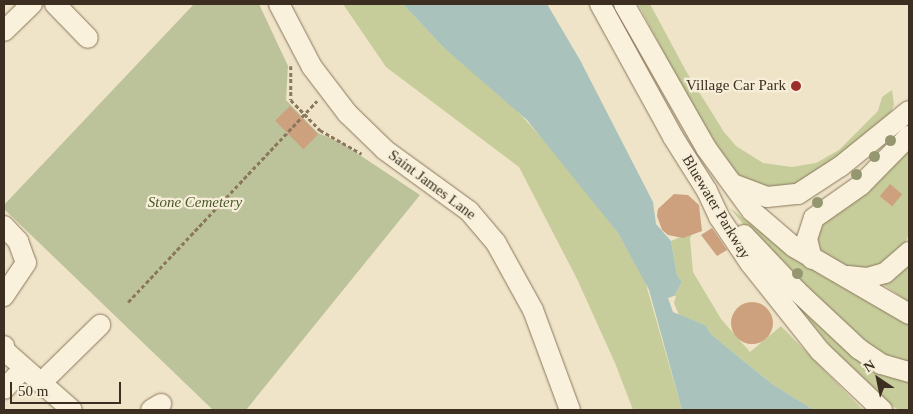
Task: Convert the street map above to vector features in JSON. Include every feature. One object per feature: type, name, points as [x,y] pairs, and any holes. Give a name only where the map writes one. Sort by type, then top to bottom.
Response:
[{"type":"street","points":[[4,31],[32,4]]},
{"type":"street","points":[[55,4],[88,38]]},
{"type":"street","name":"Saint James Lane","points":[[280,4],[328,90],[370,137],[458,202],[489,234],[529,302],[570,410]]},
{"type":"street","name":"Bluewater Parkway","points":[[600,4],[674,137],[707,191],[719,217],[784,309],[838,369],[882,410]]},
{"type":"street","name":"Bluewater Parkway","points":[[624,4],[727,180],[767,226],[812,259],[909,314]]},
{"type":"street","points":[[727,180],[755,195],[786,197],[798,194],[834,172],[909,111]]},
{"type":"street","points":[[812,259],[807,239],[814,218],[861,185],[909,136]]},
{"type":"street","points":[[707,191],[770,264],[835,327],[878,362],[909,372]]},
{"type":"street","points":[[4,226],[18,241],[26,263],[4,296]]},
{"type":"street","points":[[834,271],[853,278],[878,276],[900,264],[909,252]]},
{"type":"street","points":[[41,383],[100,325]]},
{"type":"street","points":[[4,346],[24,368],[72,410]]},
{"type":"street","points":[[4,389],[24,368]]},
{"type":"path","points":[[287,57],[292,68],[290,99],[320,130],[364,155]]},
{"type":"path","points":[[128,302],[328,90]]},
{"type":"green space","name":"Stone Cemetery","points":[[194,4],[259,4],[288,66],[286,100],[318,133],[340,142],[420,195],[246,410],[213,410],[4,209],[4,205]]},
{"type":"green space","points":[[343,4],[403,4],[444,48],[509,102],[563,161],[618,233],[645,281],[682,410],[633,410],[615,363],[577,279],[519,167],[386,67]]},
{"type":"green space","points":[[638,4],[650,4],[686,71],[724,132],[736,146],[763,163],[792,167],[816,163],[839,150],[878,111],[882,97],[892,90],[894,105],[889,117],[839,162],[785,192],[747,183],[730,167],[682,87]]},
{"type":"green space","points":[[909,142],[909,233],[904,246],[879,267],[852,270],[819,253],[815,227]],"holes":[[[901,194],[891,206],[880,196]]]},
{"type":"green space","points":[[730,208],[796,258],[909,320],[909,365],[881,357],[757,241]]},
{"type":"green space","points":[[693,232],[690,238],[693,272],[721,319],[750,352],[781,326],[863,410],[814,410],[772,384],[712,335],[705,325],[679,315],[674,303],[676,296],[674,296],[682,282],[677,275],[671,241]]},
{"type":"green space","points":[[909,263],[909,299],[907,301],[881,283]]},
{"type":"green space","points":[[776,280],[909,378],[909,410],[899,410],[889,404],[838,356]]},
{"type":"water","points":[[403,4],[547,4],[580,60],[653,202],[656,224],[671,241],[677,275],[682,282],[674,296],[668,298],[673,312],[705,325],[712,335],[772,384],[814,410],[682,410],[649,290],[618,233],[527,120],[444,48]]},
{"type":"building","points":[[290,106],[318,134],[303,149],[275,121]]},
{"type":"building","points":[[890,184],[902,194],[892,207],[880,196]]},
{"type":"building","points":[[674,194],[688,195],[699,205],[702,231],[683,238],[668,235],[662,230],[657,216],[658,209]]},
{"type":"building","points":[[712,228],[727,250],[717,256],[701,235]]},
{"type":"building","points":[[752,302],[767,308],[773,323],[767,338],[752,344],[737,338],[731,323],[737,308]]},
{"type":"place","name":"Village Car Park","points":[[796,86]]}]
